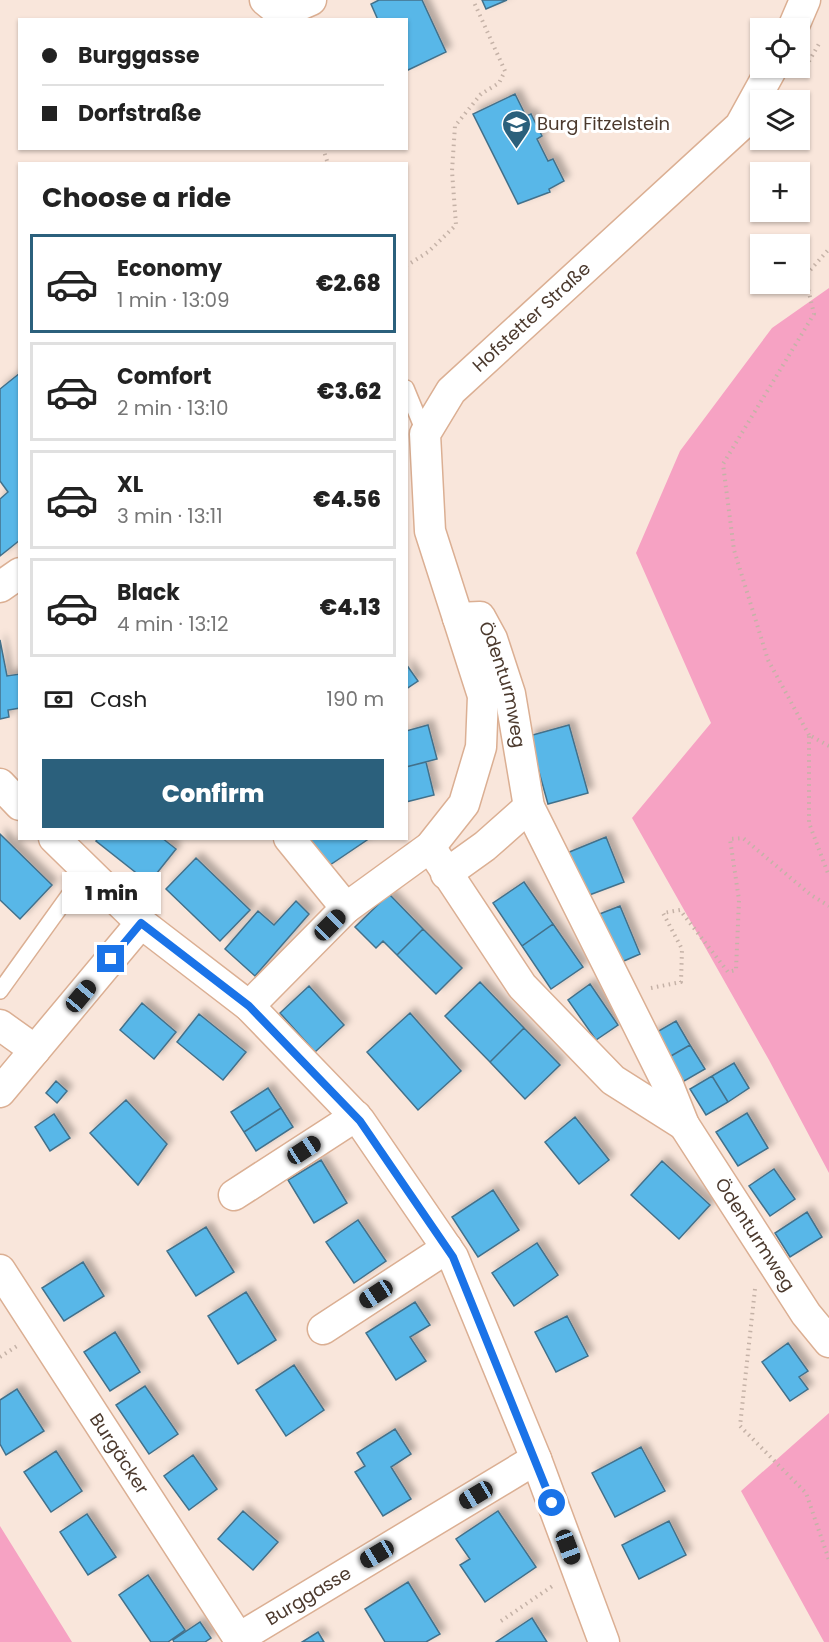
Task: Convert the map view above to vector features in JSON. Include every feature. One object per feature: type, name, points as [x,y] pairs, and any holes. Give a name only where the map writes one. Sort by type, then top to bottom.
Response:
[{"type":"street","points":[[265,0],[281,14],[311,0]]},
{"type":"street","points":[[797,18],[805,0]]},
{"type":"street","name":"Hofstetter Straße","points":[[425,434],[451,391],[740,126],[781,78]]},
{"type":"street","points":[[425,434],[430,531],[458,618]]},
{"type":"street","points":[[0,587],[18,574]]},
{"type":"street","name":"Ödenturmweg","points":[[249,1006],[346,908],[430,847],[464,804],[481,747],[483,696],[458,618],[480,617],[492,639],[510,693],[529,807],[668,1084],[684,1125],[806,1314],[829,1342]]},
{"type":"street","points":[[446,874],[485,846],[529,807]]},
{"type":"street","points":[[56,840],[141,923],[249,1006],[356,1116],[447,1248],[536,1459],[604,1642]]},
{"type":"street","points":[[291,840],[346,908]]},
{"type":"street","name":"Ödenturmweg","points":[[430,847],[522,986],[613,1080],[684,1125]]},
{"type":"street","points":[[0,1092],[141,923]]},
{"type":"street","points":[[0,1025],[35,1050]]},
{"type":"street","points":[[234,1195],[356,1116]]},
{"type":"street","points":[[323,1329],[447,1248]]},
{"type":"street","name":"Burgäcker","points":[[0,1269],[240,1640]]},
{"type":"street","name":"Burggasse","points":[[240,1640],[536,1459]]},
{"type":"lane","points":[[408,393],[425,434]]},
{"type":"lane","points":[[0,991],[87,870]]},
{"type":"path","points":[[408,265],[428,252],[456,225],[452,171],[455,126],[481,94],[500,83],[505,71],[473,0]]},
{"type":"path","points":[[810,57],[815,53],[824,33]]},
{"type":"path","points":[[829,249],[805,276],[814,314],[723,464],[734,550],[764,649],[809,735],[809,822],[829,876]]},
{"type":"path","points":[[809,735],[829,746]]},
{"type":"path","points":[[628,1003],[644,990],[681,982],[682,949],[663,913],[680,910],[728,972],[736,970],[739,900],[730,839],[743,838],[811,895],[829,906]]},
{"type":"path","points":[[755,1288],[740,1426],[806,1493],[829,1560]]},
{"type":"path","points":[[501,1622],[577,1569]]},
{"type":"shaded area","points":[[829,288],[829,1173],[769,1060],[632,818],[711,723],[636,553],[680,451],[772,328]]},
{"type":"shaded area","points":[[829,1413],[829,1642],[824,1642],[741,1491]]},
{"type":"shaded area","points":[[0,1526],[72,1642],[0,1642]]},
{"type":"building","points":[[379,0],[422,0],[446,52],[408,70],[408,18],[377,18],[371,4]]},
{"type":"building","points":[[482,0],[507,0],[486,9]]},
{"type":"building","name":"Burg Fitzelstein","points":[[515,94],[526,116],[531,114],[542,136],[537,139],[548,161],[553,159],[564,181],[549,189],[550,192],[518,204],[473,114]]},
{"type":"building","points":[[18,375],[18,542],[0,556],[0,499],[8,492],[0,481],[0,389]]},
{"type":"building","points":[[0,640],[7,676],[18,674],[18,708],[8,710],[9,717],[0,719]]},
{"type":"building","points":[[408,667],[418,681],[408,688]]},
{"type":"building","points":[[428,725],[437,759],[408,766],[408,730]]},
{"type":"building","points":[[569,725],[588,793],[548,804],[529,736]]},
{"type":"building","points":[[426,762],[434,795],[408,802],[408,766]]},
{"type":"building","points":[[0,834],[52,885],[20,919],[0,900]]},
{"type":"building","points":[[606,837],[624,882],[584,897],[567,853]]},
{"type":"building","points":[[165,840],[176,849],[149,883],[96,841]]},
{"type":"building","points":[[309,840],[367,840],[327,867]]},
{"type":"building","points":[[196,858],[250,910],[220,941],[166,889]]},
{"type":"building","points":[[524,882],[553,924],[522,946],[493,903]]},
{"type":"building","points":[[389,894],[423,929],[397,955],[383,941],[376,948],[355,927]]},
{"type":"building","points":[[296,901],[309,914],[255,976],[225,949],[258,911],[274,925]]},
{"type":"building","points":[[620,906],[640,954],[617,964],[597,915]]},
{"type":"building","points":[[553,924],[583,967],[551,989],[522,946]]},
{"type":"building","points":[[423,929],[462,968],[436,994],[397,955]]},
{"type":"building","points":[[480,982],[524,1028],[490,1062],[445,1016]]},
{"type":"building","points":[[590,984],[618,1025],[596,1040],[568,1000]]},
{"type":"building","points":[[309,986],[344,1025],[315,1052],[280,1013]]},
{"type":"building","points":[[142,1003],[176,1032],[154,1059],[120,1030]]},
{"type":"building","points":[[410,1013],[461,1071],[418,1110],[367,1052]]},
{"type":"building","points":[[199,1014],[246,1052],[223,1080],[177,1042]]},
{"type":"building","points":[[676,1021],[690,1045],[664,1060],[650,1036]]},
{"type":"building","points":[[524,1028],[560,1065],[525,1099],[490,1062]]},
{"type":"building","points":[[690,1045],[705,1069],[679,1084],[664,1060]]},
{"type":"building","points":[[734,1063],[749,1088],[728,1102],[712,1076]]},
{"type":"building","points":[[712,1076],[728,1102],[706,1115],[690,1089]]},
{"type":"building","points":[[56,1081],[67,1091],[57,1103],[46,1093]]},
{"type":"building","points":[[268,1088],[281,1108],[244,1132],[231,1112]]},
{"type":"building","points":[[126,1100],[167,1144],[138,1185],[90,1133]]},
{"type":"building","points":[[281,1108],[293,1127],[256,1151],[244,1132]]},
{"type":"building","points":[[747,1113],[768,1148],[738,1166],[716,1132]]},
{"type":"building","points":[[54,1114],[70,1138],[50,1151],[35,1127]]},
{"type":"building","points":[[575,1117],[609,1160],[579,1184],[545,1142]]},
{"type":"building","points":[[321,1160],[347,1203],[314,1223],[288,1180]]},
{"type":"building","points":[[662,1161],[710,1205],[679,1239],[631,1195]]},
{"type":"building","points":[[774,1169],[795,1199],[770,1216],[749,1186]]},
{"type":"building","points":[[493,1190],[519,1230],[478,1257],[452,1217]]},
{"type":"building","points":[[807,1212],[822,1237],[790,1257],[775,1233]]},
{"type":"building","points":[[358,1220],[386,1261],[354,1283],[326,1242]]},
{"type":"building","points":[[206,1227],[234,1272],[196,1296],[167,1251]]},
{"type":"building","points":[[537,1243],[558,1275],[514,1306],[492,1273]]},
{"type":"building","points":[[83,1262],[104,1296],[64,1321],[42,1288]]},
{"type":"building","points":[[246,1292],[276,1340],[238,1364],[208,1316]]},
{"type":"building","points":[[415,1302],[430,1325],[410,1337],[426,1361],[396,1380],[366,1333]]},
{"type":"building","points":[[567,1316],[588,1356],[556,1372],[535,1332]]},
{"type":"building","points":[[115,1332],[140,1372],[110,1391],[84,1352]]},
{"type":"building","points":[[788,1343],[808,1371],[799,1377],[808,1389],[790,1401],[762,1362]]},
{"type":"building","points":[[294,1365],[324,1410],[286,1436],[256,1390]]},
{"type":"building","points":[[145,1386],[178,1434],[149,1454],[116,1405]]},
{"type":"building","points":[[17,1389],[44,1431],[6,1455],[0,1444],[0,1400]]},
{"type":"building","points":[[395,1429],[411,1454],[391,1467],[411,1499],[383,1516],[355,1472],[365,1466],[357,1453]]},
{"type":"building","points":[[641,1447],[665,1491],[615,1517],[592,1473]]},
{"type":"building","points":[[56,1451],[82,1491],[51,1512],[24,1472]]},
{"type":"building","points":[[193,1455],[217,1489],[189,1510],[164,1476]]},
{"type":"building","points":[[243,1511],[278,1542],[253,1570],[218,1539]]},
{"type":"building","points":[[498,1511],[536,1567],[485,1602],[460,1565],[470,1559],[456,1539]]},
{"type":"building","points":[[87,1514],[116,1557],[88,1575],[60,1532]]},
{"type":"building","points":[[669,1521],[686,1555],[639,1579],[622,1545]]},
{"type":"building","points":[[148,1575],[185,1630],[168,1642],[151,1642],[119,1595]]},
{"type":"building","points":[[408,1582],[440,1634],[426,1642],[385,1642],[365,1609]]},
{"type":"building","points":[[532,1618],[547,1642],[496,1642]]},
{"type":"building","points":[[200,1622],[211,1638],[205,1642],[174,1642],[173,1640]]},
{"type":"building","points":[[318,1632],[324,1642],[302,1642]]},
{"type":"place","name":"Burg Fitzelstein","points":[[516,150]]},
{"type":"route","points":[[111,959],[141,923],[249,1006],[360,1121],[453,1257],[552,1503]]}]
